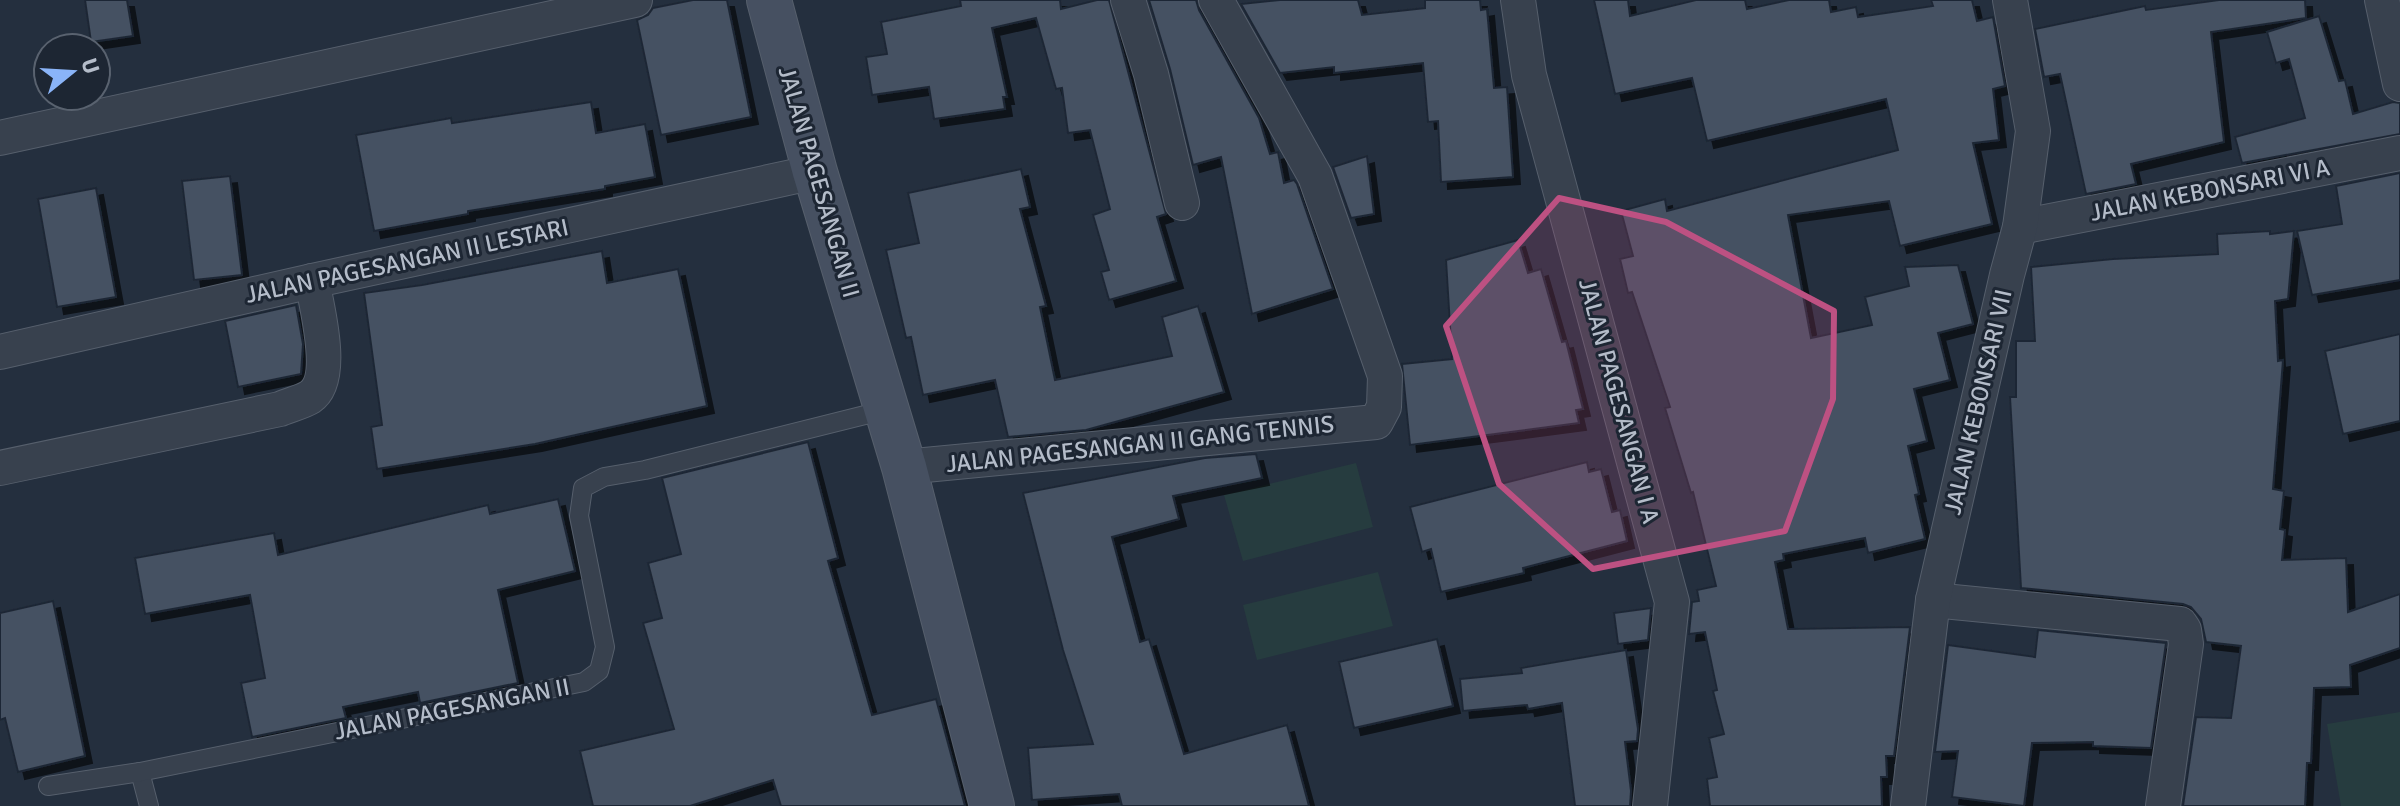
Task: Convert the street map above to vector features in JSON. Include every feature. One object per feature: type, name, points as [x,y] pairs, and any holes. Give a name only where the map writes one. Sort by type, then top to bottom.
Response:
[{"type":"street","points":[[0,138],[635,0]]},
{"type":"street","name":"JALAN PAGESANGAN II","points":[[769,0],[815,172],[904,467],[992,806]]},
{"type":"street","points":[[1128,0],[1151,74],[1182,203]]},
{"type":"street","name":"JALAN PAGESANGAN II GANG TENNIS","points":[[904,467],[1376,422],[1384,407],[1385,376],[1315,176],[1216,0]]},
{"type":"street","name":"JALAN PAGESANGAN I A","points":[[1518,0],[1529,75],[1672,602],[1650,806]]},
{"type":"street","name":"JALAN KEBONSARI VII","points":[[1908,806],[1933,600],[2020,227],[2033,131],[2010,0]]},
{"type":"street","points":[[2382,0],[2400,84]]},
{"type":"street","name":"JALAN KEBONSARI VI A","points":[[2020,227],[2400,153]]},
{"type":"street","name":"JALAN PAGESANGAN II LESTARI","points":[[0,352],[815,172]]},
{"type":"street","points":[[0,468],[280,409],[312,396],[322,379],[322,335],[312,281]]},
{"type":"street","points":[[1933,600],[2180,624],[2186,644],[2163,806]]},
{"type":"lane","name":"JALAN PAGESANGAN II","points":[[48,786],[140,772],[584,682],[599,671],[605,647],[579,516],[583,488],[604,477],[645,470],[885,410]]},
{"type":"lane","points":[[140,772],[149,806]]},
{"type":"highlighted area","points":[[1559,198],[1666,222],[1834,311],[1833,399],[1785,531],[1593,569],[1499,484],[1446,326]]},
{"type":"green space","points":[[1356,463],[1373,527],[1243,561],[1224,495]]},
{"type":"green space","points":[[1378,572],[1393,626],[1257,660],[1243,605]]},
{"type":"green space","points":[[2400,712],[2400,806],[2341,806],[2327,724]]},
{"type":"building","points":[[85,0],[127,0],[133,36],[112,39],[112,32],[90,32]]},
{"type":"building","points":[[693,0],[727,0],[751,117],[661,135],[637,20],[648,15],[653,8]]},
{"type":"building","points":[[960,0],[1060,0],[1061,9],[1109,0],[1166,214],[1157,217],[1176,281],[1109,300],[1101,272],[1109,270],[1093,215],[1110,209],[1090,130],[1068,133],[1062,88],[1056,89],[1036,18],[992,28],[1007,97],[1003,97],[1005,109],[934,119],[929,87],[872,95],[866,57],[887,54],[881,22],[961,6]]},
{"type":"building","points":[[1149,0],[1196,0],[1259,118],[1270,154],[1278,152],[1284,183],[1294,180],[1297,184],[1333,289],[1252,314],[1221,157],[1193,165],[1170,69]]},
{"type":"building","points":[[1280,0],[1358,0],[1362,15],[1425,8],[1425,0],[1480,0],[1481,10],[1487,9],[1494,88],[1507,87],[1513,177],[1441,182],[1438,121],[1428,122],[1423,63],[1334,73],[1334,67],[1280,73],[1241,4]]},
{"type":"building","points":[[1594,0],[1628,0],[1630,16],[1696,0],[1745,0],[1747,9],[1789,0],[1829,0],[1831,12],[1856,7],[1858,17],[1933,6],[1931,0],[1972,0],[1977,21],[1993,17],[2005,86],[1993,89],[1999,140],[1973,143],[1992,224],[1900,246],[1889,201],[1788,215],[1811,338],[1872,325],[1865,297],[1909,286],[1905,267],[1958,265],[1973,324],[1938,333],[1950,380],[1914,389],[1927,441],[1908,446],[1925,539],[1868,553],[1865,538],[1783,554],[1784,560],[1775,562],[1788,629],[1910,627],[1894,756],[1886,756],[1887,777],[1881,777],[1882,806],[1710,806],[1707,779],[1717,777],[1709,738],[1724,734],[1713,691],[1717,690],[1705,632],[1689,634],[1692,602],[1699,601],[1697,590],[1716,586],[1693,492],[1665,408],[1670,407],[1632,292],[1628,293],[1620,259],[1633,256],[1621,211],[1665,199],[1667,211],[1898,150],[1886,99],[1707,141],[1692,78],[1615,94]]},
{"type":"building","points":[[2219,0],[2305,0],[2306,18],[2211,32],[2224,142],[2131,164],[2136,184],[2086,194],[2060,74],[2044,77],[2035,29],[2145,6],[2146,10]]},
{"type":"building","points":[[2319,16],[2339,81],[2345,80],[2353,114],[2393,102],[2400,103],[2400,134],[2242,163],[2235,137],[2305,118],[2289,59],[2276,63],[2267,32]]},
{"type":"building","points":[[591,102],[596,133],[645,124],[655,177],[374,231],[356,135],[451,118],[452,123]]},
{"type":"building","points":[[1367,156],[1374,214],[1351,218],[1333,167]]},
{"type":"building","points":[[1021,169],[1030,207],[1020,209],[1046,306],[1040,307],[1055,380],[1172,356],[1162,317],[1198,306],[1224,392],[1086,430],[1008,437],[995,380],[923,395],[911,337],[906,338],[886,250],[919,243],[908,193]]},
{"type":"building","points":[[2400,173],[2400,280],[2312,295],[2297,231],[2342,224],[2336,186]]},
{"type":"building","points":[[230,176],[242,275],[194,280],[182,181]]},
{"type":"building","points":[[96,188],[116,297],[57,307],[38,199]]},
{"type":"building","points":[[2270,231],[2270,234],[2294,231],[2288,299],[2275,301],[2278,361],[2283,360],[2273,489],[2284,491],[2280,529],[2285,530],[2282,560],[2346,558],[2348,612],[2400,594],[2400,648],[2350,665],[2351,687],[2314,688],[2311,763],[2307,763],[2305,806],[2183,806],[2196,717],[2231,718],[2241,646],[2206,642],[2201,619],[2191,607],[2183,604],[2021,588],[2010,397],[2016,397],[2016,341],[2035,341],[2031,267],[2218,254],[2217,234]]},
{"type":"building","points":[[1518,240],[1528,273],[1541,269],[1562,342],[1566,341],[1583,409],[1576,410],[1579,423],[1410,445],[1402,364],[1452,359],[1446,260]]},
{"type":"building","points":[[602,251],[607,283],[678,269],[707,406],[535,444],[377,469],[371,427],[382,425],[364,293]]},
{"type":"building","points":[[296,305],[303,344],[301,374],[238,387],[225,321]]},
{"type":"building","points":[[2400,334],[2400,421],[2343,434],[2325,351]]},
{"type":"building","points":[[808,442],[838,558],[828,561],[872,715],[936,699],[965,806],[781,806],[773,780],[690,806],[593,806],[580,751],[674,729],[643,623],[662,618],[648,563],[681,554],[662,478]]},
{"type":"building","points":[[1256,454],[1262,478],[1173,496],[1179,519],[1112,537],[1140,642],[1149,639],[1184,754],[1287,725],[1309,806],[1122,806],[1119,794],[1032,800],[1028,748],[1093,744],[1063,650],[1023,493],[1205,458]]},
{"type":"building","points":[[1587,462],[1589,472],[1601,469],[1612,512],[1620,510],[1627,541],[1523,568],[1524,573],[1441,592],[1431,549],[1422,552],[1410,507]]},
{"type":"building","points":[[558,499],[575,571],[498,590],[518,683],[420,703],[418,692],[343,707],[346,718],[252,737],[241,683],[265,678],[250,595],[145,614],[135,558],[274,533],[278,555],[488,505],[490,514]]},
{"type":"building","points":[[53,601],[85,756],[18,772],[5,718],[0,720],[0,613]]},
{"type":"building","points":[[1651,608],[1648,640],[1618,644],[1614,613]]},
{"type":"building","points":[[2038,630],[2166,643],[2151,748],[2093,746],[2093,742],[2032,743],[2024,806],[1952,797],[1958,751],[1935,752],[1948,645],[2035,657]]},
{"type":"building","points":[[1437,639],[1453,706],[1354,728],[1339,662]]},
{"type":"building","points":[[1626,650],[1638,729],[1637,741],[1625,742],[1630,806],[1575,806],[1562,703],[1528,709],[1527,705],[1463,711],[1460,679],[1522,673],[1521,668]]}]
